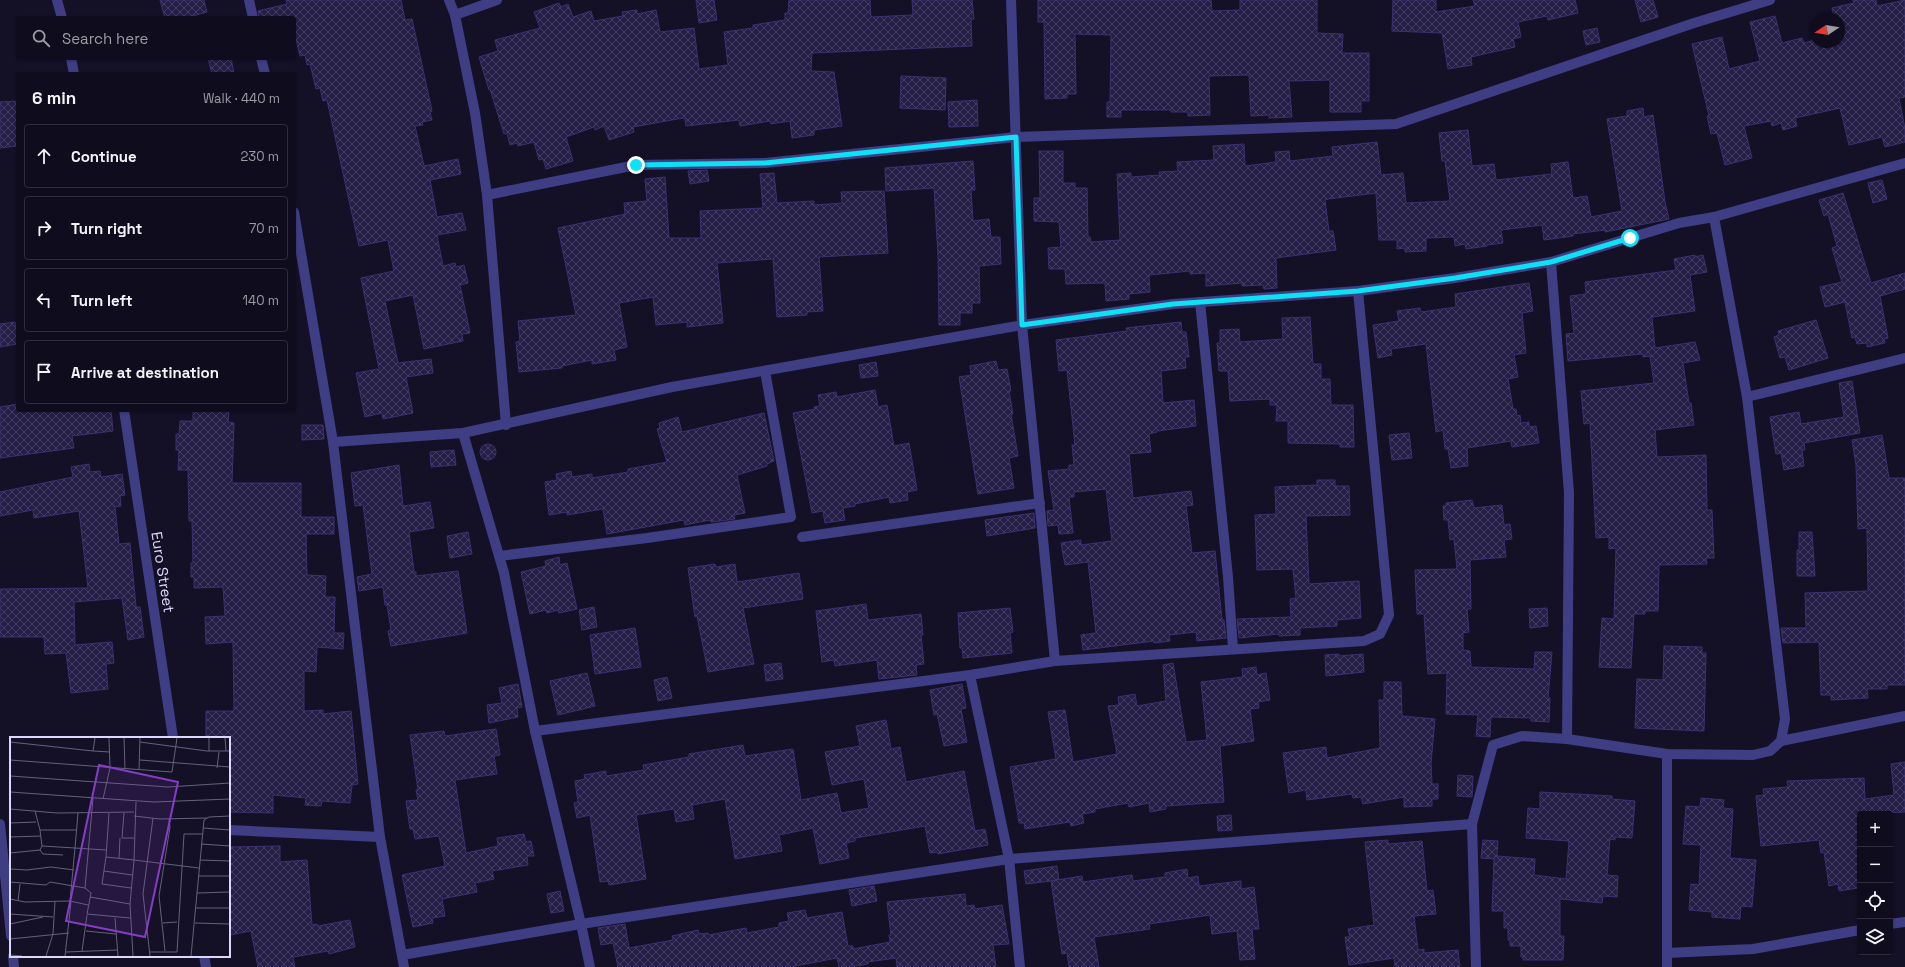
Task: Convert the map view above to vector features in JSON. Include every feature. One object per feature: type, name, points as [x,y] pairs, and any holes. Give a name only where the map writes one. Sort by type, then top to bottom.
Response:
[{"type":"street","points":[[58,0],[62,16]]},
{"type":"street","points":[[249,0],[253,16]]},
{"type":"street","points":[[449,0],[455,15],[475,113],[487,195],[506,425]]},
{"type":"street","points":[[455,15],[497,0]]},
{"type":"street","points":[[1011,0],[1022,325],[1056,661]]},
{"type":"street","points":[[487,195],[636,165],[765,163],[1016,137],[1396,124],[1694,23],[1770,0]]},
{"type":"street","points":[[71,60],[74,72]]},
{"type":"street","points":[[262,60],[265,72]]},
{"type":"street","points":[[333,442],[463,433],[506,425],[672,387],[1022,325],[1173,304],[1358,291],[1455,278],[1551,262],[1679,223],[1714,217],[1905,163]]},
{"type":"street","points":[[1714,217],[1747,397],[1785,719],[1781,741]]},
{"type":"street","points":[[296,224],[333,442],[380,837],[404,967]]},
{"type":"street","points":[[1551,262],[1570,493],[1567,739]]},
{"type":"street","points":[[534,731],[970,675],[1056,661],[1364,641],[1380,634],[1389,615],[1358,291]]},
{"type":"street","points":[[1200,302],[1228,577],[1233,649]]},
{"type":"street","points":[[1747,397],[1905,358]]},
{"type":"street","points":[[499,556],[647,538],[791,517],[765,371]]},
{"type":"street","name":"Euro Street","points":[[124,412],[173,737]]},
{"type":"street","points":[[463,433],[499,556],[534,731],[582,924],[590,967]]},
{"type":"street","points":[[802,537],[1040,503]]},
{"type":"street","points":[[970,675],[1008,859],[1020,967]]},
{"type":"street","points":[[1476,967],[1472,824],[1493,745],[1522,736],[1567,739],[1667,754],[1753,755],[1770,751],[1781,741],[1905,716]]},
{"type":"street","points":[[1667,754],[1667,967]]},
{"type":"street","points":[[402,955],[582,924],[1008,859],[1472,824]]},
{"type":"street","points":[[3,830],[10,923]]},
{"type":"street","points":[[230,830],[380,837]]},
{"type":"street","points":[[1893,924],[1905,922]]},
{"type":"street","points":[[1667,953],[1753,949],[1857,931]]},
{"type":"street","points":[[13,957],[14,967]]},
{"type":"street","points":[[204,957],[206,967]]},
{"type":"building","points":[[160,0],[204,0],[207,12],[192,16],[164,16]]},
{"type":"building","points":[[286,0],[401,0],[405,20],[412,19],[432,111],[430,112],[432,120],[422,122],[423,125],[415,126],[424,166],[458,159],[461,174],[430,180],[437,217],[462,213],[466,230],[437,235],[443,266],[455,263],[456,267],[464,265],[468,283],[460,285],[470,333],[462,334],[463,341],[424,349],[413,295],[385,301],[398,363],[431,359],[433,373],[406,377],[413,413],[383,419],[382,413],[365,417],[356,373],[379,369],[361,278],[394,271],[388,240],[359,246],[327,100],[323,101],[320,88],[316,89],[310,64],[307,65],[305,55],[300,56],[296,39],[296,16],[259,16],[258,11],[287,4]]},
{"type":"building","points":[[696,0],[714,0],[717,20],[699,23]]},
{"type":"building","points":[[789,0],[870,0],[871,17],[913,15],[912,0],[972,0],[974,19],[971,19],[972,46],[812,53],[811,71],[834,72],[842,126],[814,130],[814,135],[792,138],[790,121],[771,124],[770,121],[740,126],[739,120],[686,126],[685,119],[683,118],[633,127],[634,132],[609,140],[604,126],[595,130],[594,127],[566,137],[573,161],[546,169],[543,159],[539,160],[534,142],[518,146],[517,143],[510,145],[507,133],[504,134],[479,57],[498,51],[495,40],[540,28],[534,12],[559,3],[561,7],[568,4],[573,17],[591,11],[594,21],[623,16],[622,12],[637,10],[637,14],[656,10],[660,32],[694,28],[699,69],[728,65],[724,32],[753,28],[753,25],[785,20],[785,13],[788,13]]},
{"type":"building","points":[[1038,0],[1211,0],[1212,11],[1240,10],[1240,0],[1317,0],[1317,33],[1343,34],[1342,53],[1369,53],[1369,101],[1361,101],[1361,112],[1330,112],[1330,80],[1289,81],[1292,117],[1269,118],[1269,115],[1251,116],[1249,75],[1209,76],[1210,115],[1188,116],[1188,112],[1171,112],[1171,110],[1121,110],[1121,117],[1107,117],[1107,102],[1110,102],[1111,35],[1075,34],[1076,94],[1067,94],[1067,98],[1045,99],[1044,22],[1038,22]]},
{"type":"building","points":[[1393,0],[1436,0],[1436,12],[1475,6],[1473,0],[1575,0],[1578,13],[1548,20],[1547,16],[1518,22],[1521,37],[1513,39],[1515,47],[1471,57],[1472,65],[1448,69],[1442,33],[1392,31]]},
{"type":"building","points":[[1635,0],[1653,0],[1658,17],[1641,22]]},
{"type":"building","points":[[1853,0],[1876,0],[1877,6],[1905,0],[1905,97],[1899,98],[1905,129],[1905,142],[1885,147],[1882,137],[1849,145],[1840,108],[1795,118],[1797,126],[1783,130],[1781,123],[1772,126],[1771,121],[1744,126],[1752,158],[1725,165],[1717,133],[1711,134],[1707,116],[1709,116],[1692,44],[1722,37],[1729,69],[1760,61],[1750,22],[1775,16],[1782,43],[1802,38],[1804,43],[1809,42],[1809,48],[1845,48],[1845,12],[1833,12],[1832,8],[1854,3]]},
{"type":"building","points":[[1597,28],[1600,42],[1586,45],[1583,31]]},
{"type":"building","points":[[208,60],[231,60],[234,72],[212,72]]},
{"type":"building","points":[[901,76],[946,78],[945,110],[900,108]]},
{"type":"building","points":[[977,100],[978,126],[949,127],[948,102]]},
{"type":"building","points":[[16,101],[16,146],[0,148],[0,102]]},
{"type":"building","points":[[1643,108],[1644,117],[1653,115],[1665,202],[1669,219],[1605,232],[1605,230],[1573,234],[1573,236],[1544,240],[1542,225],[1501,230],[1503,243],[1466,249],[1465,244],[1455,246],[1454,237],[1426,238],[1426,251],[1405,252],[1405,248],[1397,249],[1397,240],[1379,240],[1376,193],[1328,199],[1325,200],[1329,231],[1333,231],[1336,250],[1276,258],[1277,288],[1264,289],[1263,285],[1242,286],[1242,283],[1206,286],[1206,273],[1190,274],[1190,271],[1149,275],[1150,292],[1129,294],[1129,299],[1106,301],[1105,283],[1066,284],[1065,269],[1049,269],[1048,248],[1061,247],[1059,222],[1034,221],[1034,198],[1040,198],[1039,151],[1063,151],[1063,183],[1075,183],[1075,188],[1087,188],[1088,237],[1090,237],[1091,242],[1120,240],[1117,174],[1131,173],[1131,177],[1160,175],[1159,172],[1178,171],[1177,162],[1214,160],[1213,146],[1244,144],[1245,166],[1276,162],[1275,152],[1289,151],[1290,161],[1333,156],[1332,147],[1377,142],[1381,175],[1403,173],[1406,203],[1450,201],[1445,161],[1442,161],[1439,133],[1468,130],[1472,166],[1494,164],[1496,180],[1552,174],[1551,164],[1568,162],[1573,198],[1587,196],[1591,217],[1622,211],[1607,119],[1627,116],[1627,111]]},
{"type":"building","points":[[973,161],[975,190],[971,190],[973,221],[989,219],[991,237],[1000,237],[1001,264],[979,266],[980,303],[972,303],[972,313],[960,313],[960,325],[939,325],[938,256],[934,188],[886,191],[885,168]]},
{"type":"building","points":[[707,170],[709,181],[690,184],[688,171]]},
{"type":"building","points":[[774,173],[777,203],[814,201],[814,205],[842,203],[841,192],[884,191],[888,253],[819,257],[823,311],[807,312],[807,315],[777,317],[773,259],[717,263],[723,323],[687,327],[687,322],[656,325],[653,297],[619,303],[627,347],[614,350],[616,360],[592,364],[592,360],[562,366],[562,368],[519,372],[516,342],[520,341],[518,321],[576,315],[558,228],[625,214],[624,203],[647,201],[645,179],[665,177],[669,238],[701,238],[700,211],[763,208],[760,174]]},
{"type":"building","points":[[1882,180],[1887,199],[1873,203],[1868,183]]},
{"type":"building","points":[[1843,193],[1871,283],[1905,273],[1905,289],[1880,296],[1888,338],[1884,339],[1885,343],[1867,347],[1867,343],[1857,344],[1855,337],[1852,338],[1845,302],[1825,307],[1820,287],[1842,282],[1832,248],[1837,246],[1828,214],[1824,216],[1819,200]]},
{"type":"building","points":[[1695,255],[1695,257],[1703,255],[1707,272],[1690,275],[1695,311],[1652,317],[1655,348],[1695,342],[1700,360],[1683,363],[1694,425],[1655,430],[1657,457],[1706,455],[1707,510],[1712,510],[1714,558],[1706,558],[1707,564],[1659,565],[1658,611],[1645,611],[1645,614],[1634,614],[1631,668],[1599,667],[1602,618],[1614,619],[1616,548],[1609,549],[1609,537],[1596,538],[1590,423],[1584,424],[1581,391],[1654,383],[1650,356],[1643,357],[1643,354],[1568,361],[1566,334],[1574,333],[1570,296],[1586,294],[1585,282],[1676,270],[1674,259]]},
{"type":"building","points":[[1529,283],[1533,311],[1522,313],[1526,353],[1514,355],[1518,377],[1508,379],[1513,409],[1516,409],[1517,416],[1520,415],[1521,423],[1529,422],[1529,427],[1536,426],[1539,443],[1512,447],[1511,441],[1467,448],[1468,466],[1451,468],[1448,449],[1445,449],[1443,430],[1436,432],[1426,344],[1391,349],[1392,355],[1378,358],[1373,325],[1399,321],[1397,311],[1420,308],[1421,312],[1456,307],[1455,294]]},
{"type":"building","points":[[1310,317],[1313,364],[1321,364],[1321,379],[1330,379],[1331,405],[1353,405],[1354,447],[1340,447],[1340,444],[1288,443],[1288,421],[1276,421],[1277,405],[1270,405],[1270,399],[1230,401],[1228,371],[1219,371],[1217,343],[1220,343],[1220,330],[1239,329],[1240,342],[1283,339],[1282,318]]},
{"type":"building","points":[[1816,320],[1828,358],[1789,370],[1785,357],[1780,358],[1774,337],[1779,335],[1778,331]]},
{"type":"building","points":[[15,322],[16,344],[0,347],[0,324]]},
{"type":"building","points":[[1181,322],[1182,332],[1186,332],[1189,357],[1185,357],[1186,368],[1161,371],[1163,403],[1194,400],[1196,426],[1157,431],[1149,434],[1151,452],[1129,454],[1133,498],[1191,491],[1193,505],[1186,506],[1192,553],[1215,551],[1222,620],[1224,620],[1226,638],[1197,641],[1196,632],[1169,635],[1170,641],[1154,643],[1154,641],[1083,650],[1081,635],[1096,633],[1088,562],[1065,565],[1061,543],[1081,540],[1081,545],[1112,541],[1106,489],[1074,492],[1074,497],[1069,497],[1073,533],[1059,534],[1058,525],[1048,526],[1047,511],[1054,510],[1048,471],[1069,469],[1069,465],[1074,465],[1072,445],[1075,445],[1067,370],[1059,371],[1056,340],[1127,331],[1126,328]]},
{"type":"building","points":[[996,361],[998,370],[1007,369],[1011,391],[1009,391],[1013,414],[1011,414],[1018,456],[1009,458],[1014,488],[978,494],[959,377],[971,375],[970,366]]},
{"type":"building","points":[[876,362],[878,376],[861,378],[859,365]]},
{"type":"building","points":[[1852,381],[1860,433],[1804,443],[1805,450],[1802,450],[1804,466],[1784,470],[1781,453],[1776,454],[1770,417],[1799,412],[1801,424],[1844,417],[1839,383]]},
{"type":"building","points":[[875,390],[878,407],[887,405],[894,446],[909,443],[917,490],[907,492],[908,500],[890,503],[889,497],[843,508],[845,520],[825,523],[823,511],[812,513],[793,413],[815,409],[814,407],[820,406],[818,395],[836,392],[837,397]]},
{"type":"building","points":[[16,404],[16,412],[111,412],[113,431],[72,436],[74,448],[0,458],[0,407]]},
{"type":"building","points":[[193,412],[229,412],[228,422],[234,423],[232,483],[301,483],[301,517],[334,517],[334,534],[306,534],[307,575],[326,576],[325,597],[335,597],[334,633],[344,633],[343,649],[317,647],[316,672],[304,671],[304,711],[323,710],[323,714],[351,711],[358,784],[352,785],[350,803],[322,801],[321,806],[305,805],[306,798],[273,795],[273,813],[230,812],[230,737],[206,737],[206,711],[234,711],[233,642],[206,644],[205,617],[225,616],[223,587],[194,588],[194,577],[191,577],[191,563],[193,563],[192,521],[189,521],[188,470],[178,470],[179,450],[176,450],[176,434],[179,434],[180,421],[193,421]]},
{"type":"building","points":[[764,413],[774,461],[767,464],[767,466],[737,475],[745,513],[734,515],[735,519],[711,522],[710,520],[685,525],[684,520],[607,534],[603,509],[567,515],[567,512],[549,515],[545,482],[557,480],[556,474],[571,471],[572,477],[592,474],[592,478],[628,472],[628,469],[667,462],[657,429],[660,428],[659,423],[678,417],[682,432]]},
{"type":"building","points":[[302,425],[323,425],[324,439],[302,440]]},
{"type":"building","points":[[1409,433],[1412,458],[1392,460],[1389,435]]},
{"type":"building","points":[[1882,435],[1889,478],[1905,478],[1905,685],[1887,685],[1887,689],[1867,689],[1868,698],[1831,700],[1831,695],[1821,695],[1819,642],[1783,643],[1781,628],[1806,628],[1805,593],[1868,591],[1867,528],[1858,529],[1856,465],[1852,440]]},
{"type":"building","points":[[488,444],[494,446],[496,452],[494,458],[488,460],[482,458],[480,452],[482,446]]},
{"type":"building","points":[[454,450],[456,465],[431,467],[430,452]]},
{"type":"building","points":[[89,464],[90,472],[100,471],[101,477],[122,474],[125,495],[120,496],[121,506],[115,507],[119,544],[130,543],[136,607],[140,607],[144,637],[128,640],[122,598],[74,602],[75,645],[112,642],[114,663],[106,664],[108,689],[71,693],[66,653],[45,654],[44,637],[0,637],[0,589],[88,588],[79,511],[34,518],[33,510],[0,516],[0,492],[73,477],[71,467]]},
{"type":"building","points":[[399,465],[403,506],[430,502],[434,528],[409,532],[414,572],[416,572],[416,576],[458,571],[467,633],[391,646],[388,631],[391,630],[387,605],[385,605],[383,587],[359,591],[357,577],[372,574],[363,505],[355,506],[351,473]]},
{"type":"building","points":[[1317,480],[1335,480],[1335,486],[1349,486],[1350,515],[1306,516],[1309,584],[1359,581],[1361,618],[1337,620],[1337,626],[1300,628],[1300,635],[1279,636],[1279,634],[1239,638],[1237,619],[1291,617],[1290,599],[1296,598],[1293,569],[1257,570],[1255,515],[1276,514],[1275,487],[1317,485]]},
{"type":"building","points":[[1472,500],[1474,508],[1502,505],[1504,525],[1510,524],[1512,539],[1504,540],[1506,557],[1470,560],[1471,609],[1467,609],[1469,632],[1463,633],[1463,650],[1470,651],[1471,667],[1534,669],[1535,652],[1552,652],[1548,698],[1550,698],[1549,722],[1531,721],[1531,718],[1491,717],[1490,737],[1476,736],[1478,715],[1446,714],[1447,673],[1428,674],[1424,614],[1417,614],[1415,570],[1457,569],[1454,539],[1450,540],[1448,520],[1444,520],[1443,506],[1446,506],[1446,503]]},
{"type":"building","points":[[1034,513],[1035,528],[987,536],[985,520]]},
{"type":"building","points":[[468,532],[472,554],[450,558],[447,536]]},
{"type":"building","points":[[1799,532],[1812,532],[1815,576],[1797,576]]},
{"type":"building","points":[[559,557],[560,565],[567,563],[577,609],[559,613],[558,610],[547,613],[546,610],[530,614],[521,572],[546,566],[545,561]]},
{"type":"building","points":[[715,564],[716,567],[735,564],[737,582],[799,573],[803,599],[743,608],[754,664],[708,672],[697,616],[695,617],[688,568]]},
{"type":"building","points":[[866,604],[868,620],[921,614],[923,635],[921,635],[924,664],[916,665],[917,675],[879,679],[877,660],[835,666],[834,660],[822,662],[816,611]]},
{"type":"building","points":[[594,607],[597,627],[582,630],[579,610]]},
{"type":"building","points":[[1010,608],[1013,632],[1010,633],[1012,653],[963,658],[962,648],[960,648],[958,613]]},
{"type":"building","points":[[1547,608],[1548,626],[1530,628],[1529,609]]},
{"type":"building","points":[[635,628],[641,667],[595,674],[590,635]]},
{"type":"building","points":[[1664,646],[1702,647],[1702,653],[1706,653],[1704,731],[1635,728],[1637,679],[1663,680]]},
{"type":"building","points":[[1339,654],[1339,656],[1363,654],[1364,672],[1326,676],[1325,655]]},
{"type":"building","points":[[781,663],[783,679],[766,681],[764,665]]},
{"type":"building","points":[[1173,663],[1186,742],[1207,740],[1201,682],[1243,677],[1242,669],[1256,667],[1257,675],[1266,673],[1270,700],[1258,702],[1259,708],[1250,709],[1254,741],[1220,746],[1224,802],[1166,806],[1166,809],[1150,812],[1149,803],[1129,807],[1128,803],[1095,809],[1095,812],[1082,814],[1084,823],[1071,826],[1070,822],[1025,829],[1024,823],[1019,823],[1010,767],[1056,759],[1048,712],[1065,710],[1073,762],[1117,754],[1108,706],[1119,705],[1118,697],[1135,694],[1137,706],[1166,701],[1163,665]]},
{"type":"building","points":[[587,673],[595,706],[558,715],[550,681]]},
{"type":"building","points":[[667,677],[672,698],[658,701],[654,680]]},
{"type":"building","points":[[1384,682],[1401,682],[1402,716],[1435,719],[1431,763],[1432,784],[1438,784],[1438,799],[1432,799],[1432,806],[1404,807],[1404,797],[1363,804],[1361,797],[1353,798],[1352,794],[1307,800],[1306,790],[1289,793],[1283,753],[1326,747],[1327,758],[1380,748],[1379,700],[1384,700]]},
{"type":"building","points":[[518,684],[522,707],[517,708],[518,717],[489,723],[487,705],[502,703],[499,688]]},
{"type":"building","points":[[962,684],[966,708],[961,709],[967,742],[944,746],[937,714],[934,715],[930,690]]},
{"type":"building","points":[[886,720],[891,749],[900,747],[906,782],[964,771],[975,831],[985,829],[988,845],[938,854],[937,852],[930,853],[925,826],[855,838],[855,841],[846,843],[849,858],[820,864],[813,828],[779,835],[782,851],[735,859],[725,799],[692,805],[694,819],[676,822],[674,809],[636,815],[646,879],[609,885],[608,881],[600,882],[590,815],[577,818],[574,803],[578,802],[575,781],[585,779],[584,775],[606,771],[606,776],[644,770],[643,765],[689,757],[689,754],[743,745],[745,756],[793,749],[801,800],[837,793],[841,813],[869,808],[864,779],[832,785],[825,752],[860,746],[856,726]]},
{"type":"building","points":[[496,729],[500,755],[494,756],[497,774],[455,780],[466,853],[498,846],[497,838],[524,834],[526,842],[531,841],[534,856],[527,856],[528,865],[492,871],[494,879],[475,883],[477,892],[442,899],[445,916],[432,918],[433,923],[413,927],[402,875],[445,866],[439,836],[415,839],[413,829],[410,829],[406,801],[418,800],[416,790],[418,790],[410,735],[444,731],[445,736]]},
{"type":"building","points":[[1905,762],[1905,812],[1857,811],[1857,888],[1839,891],[1838,884],[1829,886],[1824,852],[1821,853],[1819,840],[1761,846],[1756,796],[1764,795],[1763,789],[1788,787],[1787,781],[1864,778],[1865,799],[1894,795],[1891,764]]},
{"type":"building","points":[[1458,775],[1473,776],[1472,797],[1457,796]]},
{"type":"building","points":[[1540,792],[1612,796],[1612,799],[1635,801],[1632,838],[1615,837],[1615,840],[1610,839],[1607,875],[1618,876],[1617,897],[1603,896],[1602,903],[1560,899],[1560,936],[1564,936],[1563,960],[1523,960],[1523,957],[1521,957],[1521,946],[1510,946],[1510,940],[1508,940],[1508,928],[1504,928],[1504,911],[1492,911],[1494,859],[1481,858],[1483,840],[1498,841],[1497,856],[1535,859],[1534,875],[1566,879],[1569,841],[1526,838],[1528,808],[1540,809]]},
{"type":"building","points":[[1701,798],[1724,800],[1723,808],[1733,809],[1730,858],[1756,860],[1752,907],[1741,906],[1740,919],[1712,917],[1712,912],[1689,910],[1691,884],[1699,885],[1701,845],[1683,844],[1686,806],[1700,807]]},
{"type":"building","points":[[1231,815],[1232,830],[1218,831],[1217,816]]},
{"type":"building","points":[[1388,840],[1388,844],[1422,841],[1427,891],[1433,890],[1436,914],[1414,916],[1418,950],[1424,949],[1424,953],[1458,950],[1460,967],[1395,967],[1394,958],[1349,965],[1345,937],[1350,937],[1348,929],[1374,925],[1365,842]]},
{"type":"building","points":[[280,846],[280,862],[307,860],[312,925],[317,924],[318,926],[350,920],[355,947],[329,954],[328,951],[293,957],[295,967],[258,967],[251,931],[230,935],[230,847]]},
{"type":"building","points":[[1057,866],[1059,880],[1026,884],[1024,871]]},
{"type":"building","points":[[1187,869],[1188,878],[1198,876],[1199,886],[1241,881],[1241,889],[1254,887],[1259,929],[1252,929],[1255,959],[1240,960],[1237,931],[1212,934],[1210,915],[1149,924],[1150,929],[1094,937],[1099,967],[1069,967],[1067,953],[1062,954],[1051,881],[1082,876],[1083,882],[1132,875],[1133,881],[1165,877],[1165,873]]},
{"type":"building","points":[[874,886],[877,901],[852,906],[849,890]]},
{"type":"building","points":[[560,891],[564,911],[551,913],[547,894]]},
{"type":"building","points":[[965,894],[966,906],[974,905],[975,909],[1002,905],[1009,944],[993,945],[996,967],[897,967],[896,958],[868,962],[868,964],[850,967],[839,967],[837,958],[790,967],[618,967],[613,943],[601,945],[598,928],[625,924],[629,948],[673,940],[672,936],[698,930],[699,934],[708,933],[709,935],[746,928],[747,933],[779,927],[779,923],[789,921],[787,913],[805,910],[807,918],[842,912],[848,946],[853,946],[853,949],[890,942],[889,935],[891,935],[887,902]]},
{"type":"route","points":[[636,165],[765,163],[1016,137],[1022,325],[1173,304],[1358,291],[1455,278],[1551,262],[1630,238]]}]
